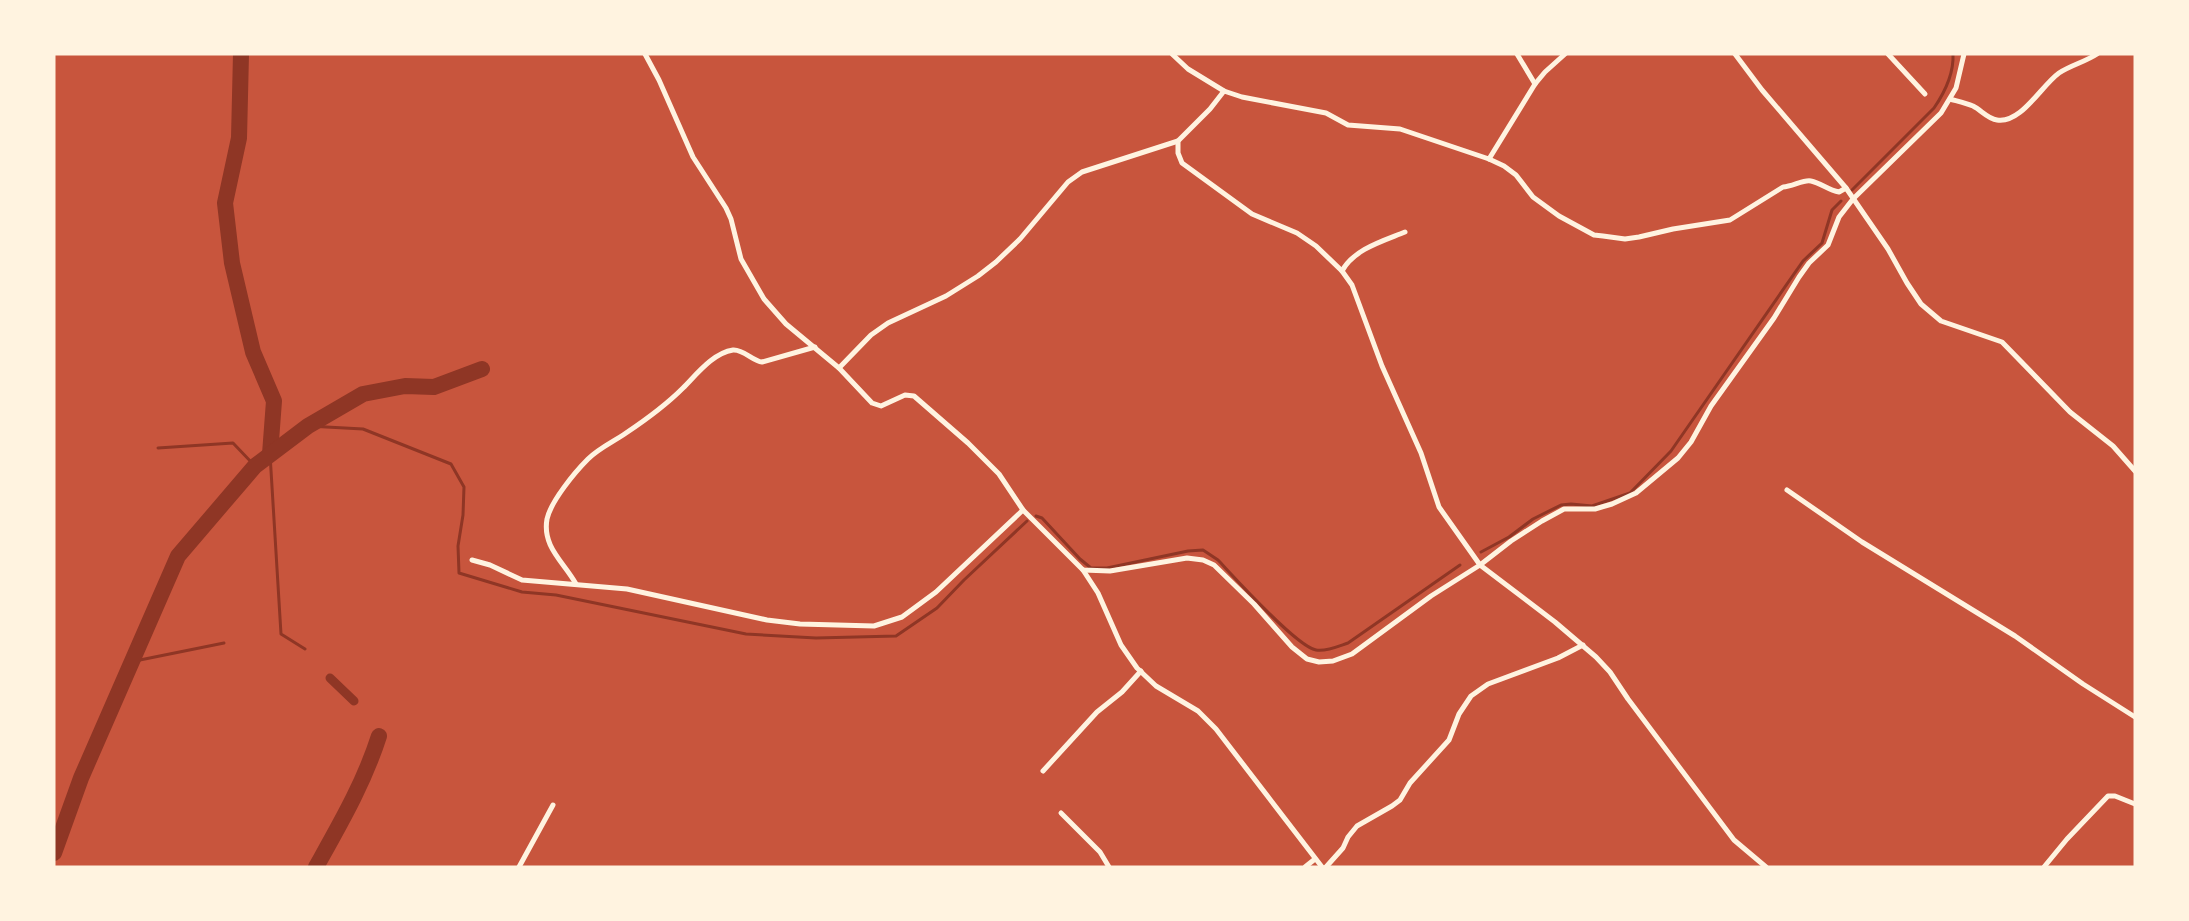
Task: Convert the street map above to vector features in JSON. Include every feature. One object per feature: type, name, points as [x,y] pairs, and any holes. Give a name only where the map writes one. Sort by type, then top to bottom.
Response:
[{"type":"street","points":[[645,54],[659,80],[693,158],[726,208],[733,225],[741,259],[764,299],[786,324],[839,368],[876,405],[881,406],[905,395],[914,396],[968,443],[999,474],[1023,510],[1083,570],[1098,594],[1121,645],[1141,671],[1165,692],[1198,711],[1216,729],[1315,859],[1324,867],[1343,848],[1357,825],[1400,800],[1410,783],[1449,740],[1459,714],[1471,696],[1488,684],[1558,658],[1582,645]]},
{"type":"street","points":[[1172,54],[1188,69],[1224,91],[1242,97],[1326,113],[1348,125],[1400,129],[1489,159],[1516,175],[1533,197],[1559,216],[1594,235],[1625,238],[1730,220],[1783,187],[1790,187],[1804,181],[1812,181],[1839,192],[1846,188]]},
{"type":"street","points":[[1517,54],[1535,84]]},
{"type":"street","points":[[1489,159],[1535,84],[1565,54]]},
{"type":"street","points":[[1735,54],[1762,90],[1846,188],[1888,249],[1906,283],[1921,304],[1932,315],[1951,326],[2002,342],[2010,348],[2070,412],[2113,446],[2135,471]]},
{"type":"street","points":[[1888,54],[1925,94]]},
{"type":"street","points":[[1083,570],[1110,571],[1187,558],[1203,560],[1214,565],[1254,604],[1292,647],[1307,659],[1319,662],[1333,661],[1352,654],[1511,541],[1564,509],[1595,509],[1636,493],[1678,458],[1691,442],[1711,406],[1774,318],[1799,277],[1809,263],[1828,245],[1839,217],[1853,199],[1941,113],[1956,88],[1964,54]]},
{"type":"street","points":[[1950,99],[1974,106],[1993,120],[2008,120],[2021,112],[2047,83],[2061,72],[2097,54]]},
{"type":"street","points":[[839,368],[871,335],[888,323],[946,296],[996,262],[1020,239],[1068,182],[1082,172],[1178,141],[1210,109],[1224,91]]},
{"type":"street","points":[[1178,141],[1178,153],[1182,163],[1252,214],[1297,233],[1316,246],[1342,271],[1352,285],[1382,366],[1421,453],[1439,507],[1480,565],[1582,645],[1610,672],[1734,840],[1766,867]]},
{"type":"street","points":[[1342,271],[1347,262],[1366,249],[1405,232]]},
{"type":"street","points":[[576,584],[550,548],[546,526],[555,503],[589,459],[640,423],[681,390],[708,362],[732,350],[740,351],[762,362],[815,347]]},
{"type":"street","points":[[1787,490],[1862,542],[2014,636],[2135,717]]},
{"type":"street","points":[[472,560],[522,579],[627,589],[766,620],[800,624],[874,626],[902,617],[936,592],[1023,510]]},
{"type":"street","points":[[1043,771],[1097,712],[1122,692],[1141,671]]},
{"type":"street","points":[[2044,867],[2067,838],[2108,796],[2115,796],[2135,804]]},
{"type":"street","points":[[519,867],[553,805]]},
{"type":"street","points":[[1061,813],[1100,852],[1109,867]]},
{"type":"street","points":[[1305,867],[1315,859]]},
{"type":"waterway","points":[[241,54],[239,138],[225,203],[232,263],[253,352],[274,401],[270,454]]},
{"type":"waterway","points":[[1852,190],[1934,108],[1948,82],[1953,54]]},
{"type":"waterway","points":[[1481,552],[1509,537],[1533,519],[1561,505],[1592,506],[1630,493],[1671,451],[1803,261],[1822,243],[1832,210],[1841,201]]},
{"type":"waterway","points":[[54,853],[81,778],[178,556],[255,466],[308,426],[363,394],[405,386],[434,387],[482,369]]},
{"type":"waterway","points":[[308,426],[363,429],[451,464],[464,487],[463,515],[458,546],[459,573],[522,592],[556,595],[746,634],[816,638],[896,636],[937,608],[1027,521]]},
{"type":"waterway","points":[[158,448],[233,443],[255,466]]},
{"type":"waterway","points":[[270,454],[281,634],[305,649]]},
{"type":"waterway","points":[[1036,516],[1042,518],[1091,568],[1107,568],[1203,550],[1218,560],[1281,625],[1307,646],[1316,650],[1348,643],[1460,565]]},
{"type":"waterway","points":[[130,662],[224,643]]},
{"type":"waterway","points":[[330,678],[354,701]]},
{"type":"waterway","points":[[316,867],[359,787],[379,736]]}]
